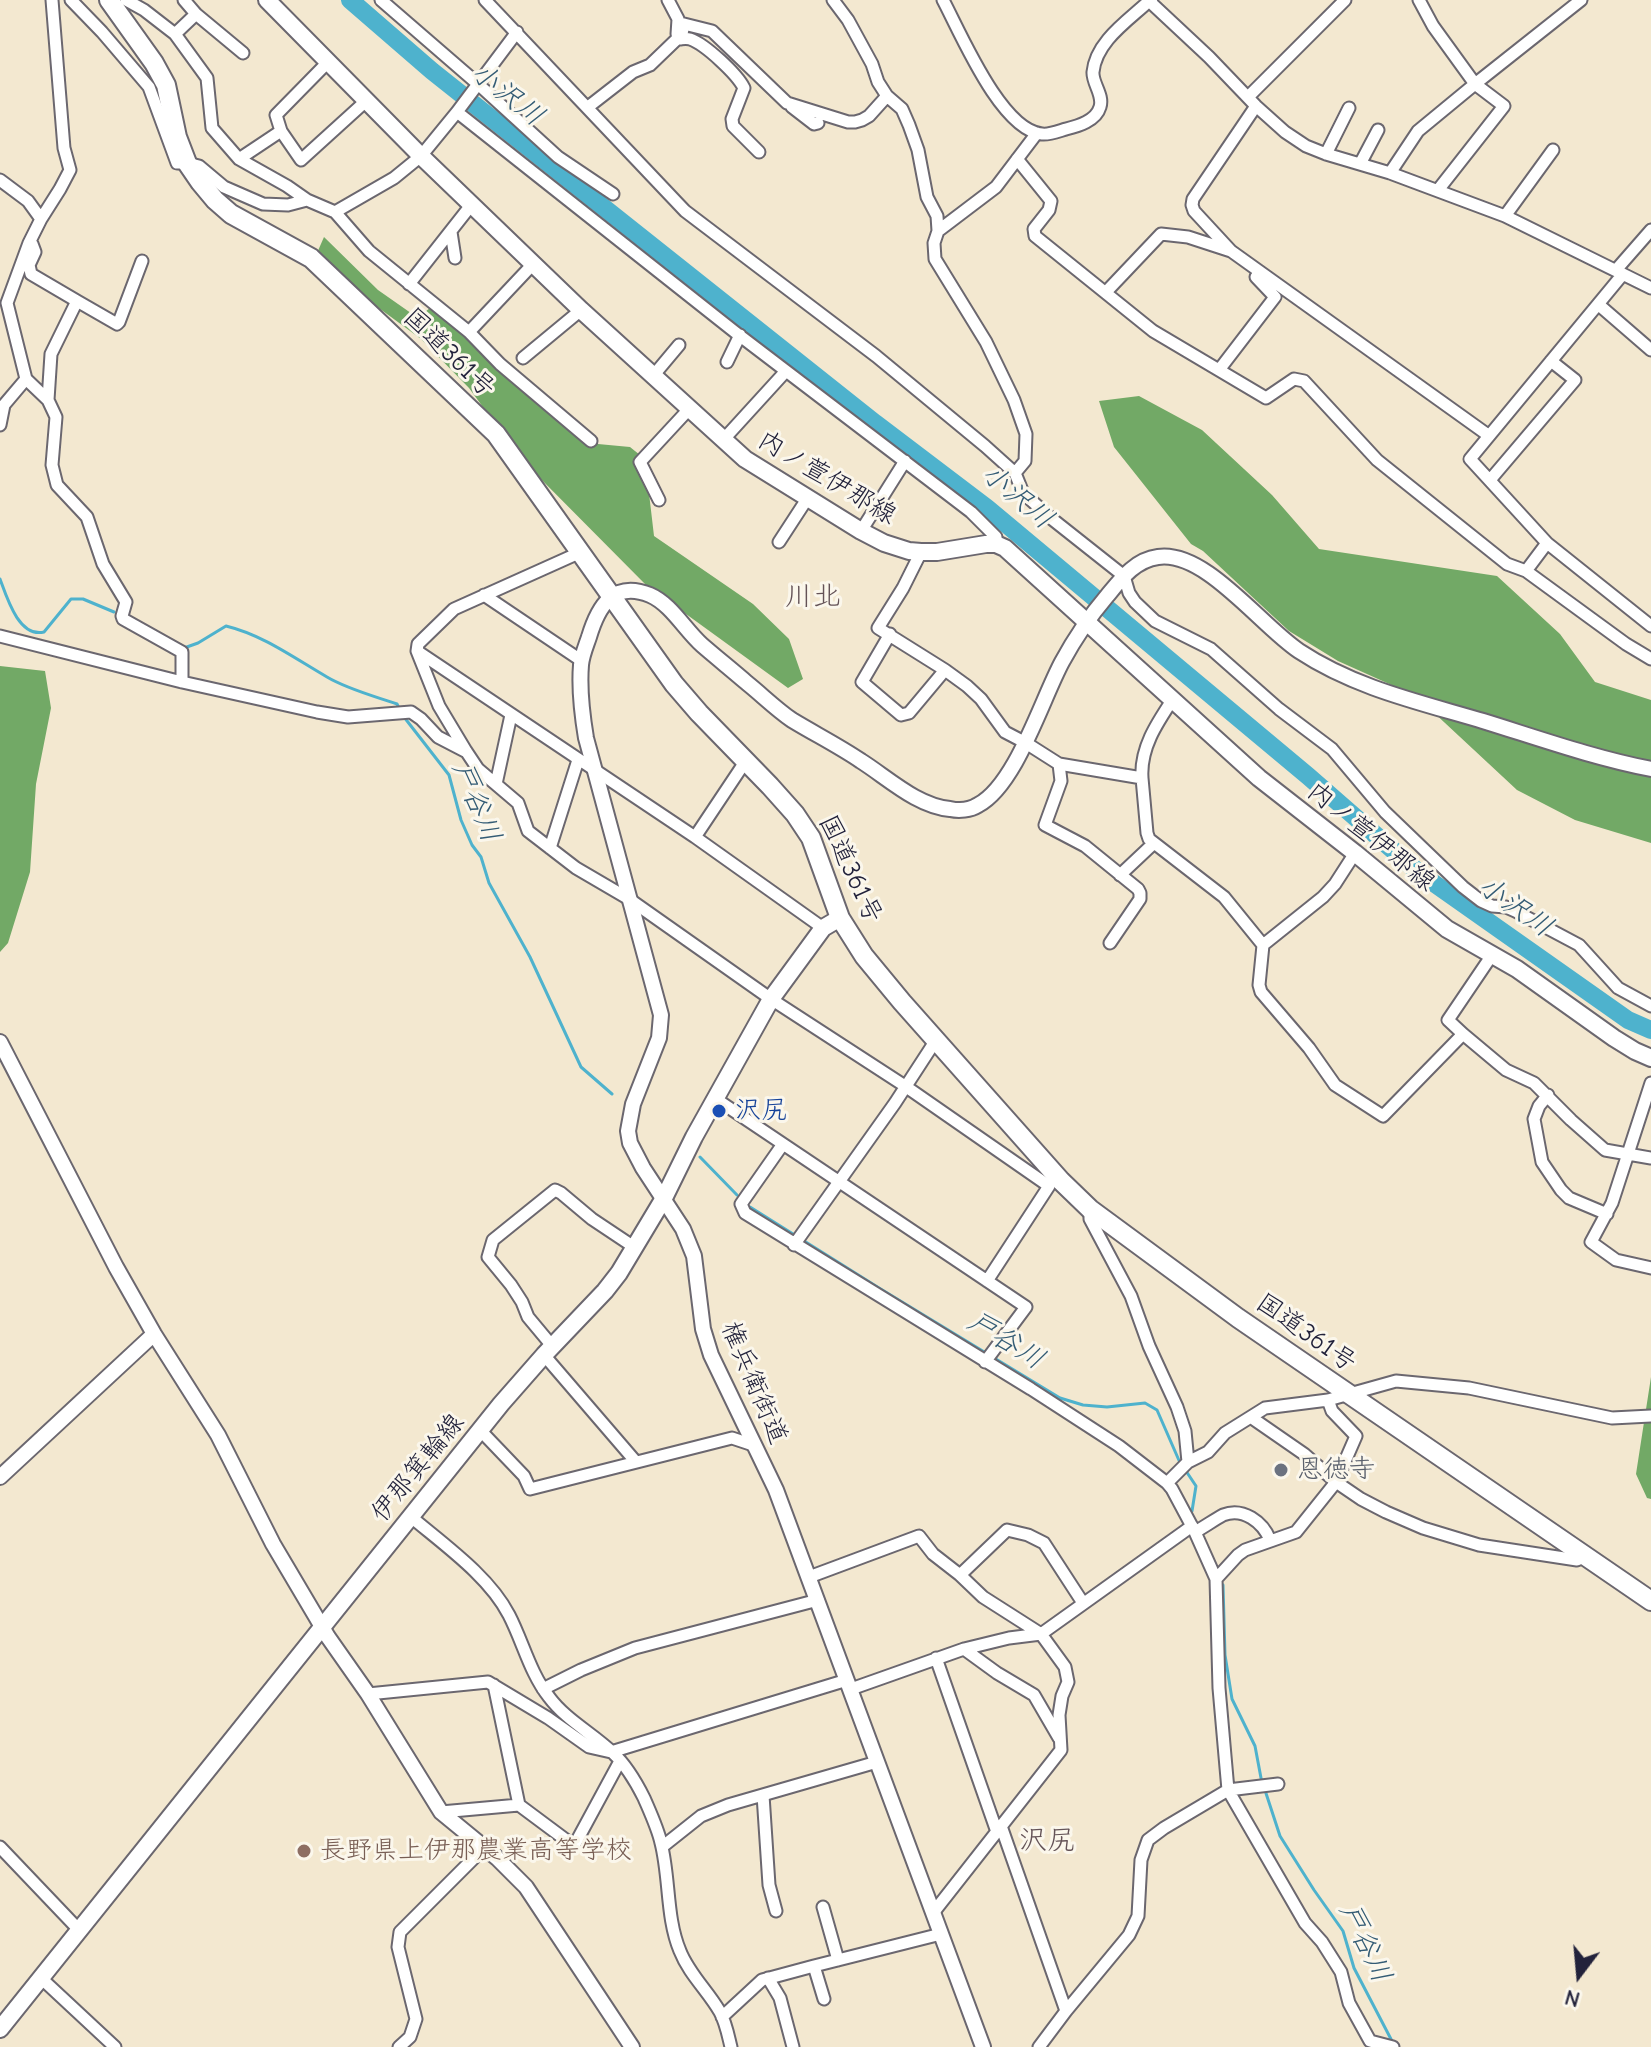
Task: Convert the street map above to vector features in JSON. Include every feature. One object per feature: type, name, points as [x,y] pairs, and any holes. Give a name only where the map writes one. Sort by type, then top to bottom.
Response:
[{"type":"highway","name":"国道361号","points":[[109,0],[166,85],[177,137],[187,163],[215,200],[231,214],[311,258],[496,434],[674,684],[795,814],[811,838],[840,918],[864,956],[1055,1183],[1238,1318],[1651,1601]]},
{"type":"main road","name":"内ノ萱伊那線","points":[[267,0],[421,156],[581,310],[745,459],[884,543],[921,552],[986,544],[1005,548],[1088,619],[1259,778],[1447,929],[1517,969],[1614,1038],[1651,1058]]},
{"type":"main road","name":"伊那箕輪線","points":[[0,2029],[480,1430],[605,1291],[664,1198],[694,1137],[771,999],[823,928],[840,918]]},
{"type":"street","points":[[52,0],[64,148],[70,170],[29,243],[7,303],[26,379],[48,400],[56,417],[52,465],[57,485],[87,517],[103,564],[126,602],[123,619],[182,652],[182,682]]},
{"type":"street","points":[[71,0],[149,87],[177,163],[199,166],[224,187],[263,204],[288,205],[307,200]]},
{"type":"street","points":[[126,0],[141,5],[175,34],[207,78],[212,128],[239,159],[307,200],[335,212],[369,251],[469,332],[500,364],[591,441]]},
{"type":"street","points":[[184,0],[243,53]]},
{"type":"street","points":[[381,0],[558,157],[613,194]]},
{"type":"street","points":[[485,0],[685,211],[876,356],[1015,473],[1023,493],[1120,581],[1135,602],[1155,621],[1220,655],[1279,709],[1332,749],[1385,812],[1481,901],[1506,907],[1566,936],[1579,945],[1618,988],[1651,1006]]},
{"type":"street","points":[[668,0],[678,19],[679,39]]},
{"type":"street","points":[[833,0],[848,20],[872,64],[878,82],[887,96],[902,109],[909,125],[918,150],[927,197],[937,216],[935,259],[986,342],[1014,400],[1026,434],[1025,461],[1015,473]]},
{"type":"street","points":[[943,0],[985,80],[1007,113],[1022,126],[1037,133],[1045,135],[1091,120],[1100,107],[1093,74],[1100,53],[1112,34],[1149,0],[1285,132],[1306,146],[1390,173],[1505,216],[1651,288]]},
{"type":"street","points":[[1345,0],[1253,101],[1192,205],[1231,251],[1488,435]]},
{"type":"street","points":[[1419,0],[1433,26],[1475,84],[1504,106],[1438,190]]},
{"type":"street","points":[[1390,173],[1418,131],[1581,0]]},
{"type":"street","points":[[175,34],[196,14]]},
{"type":"street","points":[[588,107],[633,72],[650,65],[679,39],[684,24],[712,31],[787,103],[810,122],[818,123]]},
{"type":"street","points":[[335,212],[394,178],[421,156],[517,32]]},
{"type":"street","points":[[679,39],[690,39],[706,49],[739,79],[744,88],[732,119],[733,126],[759,152]]},
{"type":"street","points":[[328,62],[276,115],[281,131],[301,160],[366,101]]},
{"type":"street","points":[[787,103],[855,122],[869,116],[887,96]]},
{"type":"street","points":[[1326,154],[1349,108]]},
{"type":"street","points":[[458,111],[786,371],[971,512],[996,537],[996,544]]},
{"type":"street","points":[[1360,164],[1378,130]]},
{"type":"street","points":[[239,159],[281,131]]},
{"type":"street","points":[[938,231],[996,187],[1037,133]]},
{"type":"street","points":[[1505,216],[1553,150]]},
{"type":"street","points":[[1017,159],[1051,201],[1049,210],[1034,229],[1035,236],[1153,331],[1266,398],[1294,379],[1304,381],[1377,460],[1507,564],[1526,571],[1651,659]]},
{"type":"street","points":[[0,180],[28,201],[41,219]]},
{"type":"street","points":[[409,284],[472,204]]},
{"type":"street","points":[[1651,230],[1599,305],[1470,459],[1547,543],[1651,626]]},
{"type":"street","points":[[451,232],[455,258]]},
{"type":"street","points":[[1106,292],[1161,234],[1188,237],[1231,251]]},
{"type":"street","points":[[29,243],[35,252],[29,265],[31,274],[117,324],[142,261]]},
{"type":"street","points":[[469,332],[534,263]]},
{"type":"street","points":[[1219,370],[1275,297],[1256,277],[1257,271]]},
{"type":"street","points":[[48,400],[51,354],[77,301]]},
{"type":"street","points":[[1599,305],[1651,350]]},
{"type":"street","points":[[523,358],[581,310]]},
{"type":"street","points":[[727,362],[740,335]]},
{"type":"street","points":[[653,376],[679,345]]},
{"type":"street","points":[[1490,480],[1575,380],[1551,361]]},
{"type":"street","points":[[724,439],[786,371]]},
{"type":"street","points":[[0,425],[4,405],[26,379]]},
{"type":"street","points":[[659,500],[640,462],[690,408]]},
{"type":"street","points":[[861,531],[905,461]]},
{"type":"street","points":[[779,542],[807,499]]},
{"type":"street","points":[[1526,571],[1547,543]]},
{"type":"street","points":[[581,552],[454,609],[418,644],[417,651],[439,706],[478,769],[518,803],[528,831],[576,868],[629,899],[771,999],[1055,1183],[987,1281]]},
{"type":"street","points":[[921,552],[878,628],[945,670],[981,699],[1005,732],[1059,764],[1142,778]]},
{"type":"street","points":[[612,595],[632,591],[651,595],[665,605],[701,644],[791,719],[843,748],[922,801],[937,807],[960,810],[982,803],[994,792],[1025,742],[1063,660],[1088,619],[1140,561],[1176,556],[1202,568],[1278,636],[1336,673],[1374,689],[1651,769]]},
{"type":"street","points":[[484,595],[582,661]]},
{"type":"street","name":"権兵衛街道","points":[[612,595],[601,606],[593,623],[582,661],[581,708],[586,738],[661,1015],[659,1038],[633,1104],[628,1131],[630,1143],[683,1229],[694,1256],[703,1329],[711,1355],[776,1490],[983,2047]]},
{"type":"street","points":[[890,634],[862,682],[901,715],[909,713],[945,670]]},
{"type":"street","points":[[0,636],[182,682],[348,717],[402,712],[421,719],[438,737],[466,751]]},
{"type":"street","points":[[417,651],[695,837],[823,928]]},
{"type":"street","points":[[1173,699],[1150,736],[1141,766],[1149,839],[1224,897],[1263,945],[1261,992],[1309,1048],[1335,1085],[1383,1116],[1463,1034]]},
{"type":"street","points":[[496,784],[511,715]]},
{"type":"street","points":[[550,848],[578,760]]},
{"type":"street","points":[[695,837],[745,762]]},
{"type":"street","points":[[1059,764],[1061,781],[1045,825],[1085,846],[1140,893],[1140,899],[1110,943]]},
{"type":"street","points":[[1120,875],[1154,843]]},
{"type":"street","points":[[1263,945],[1323,897],[1355,853]]},
{"type":"street","points":[[1492,955],[1448,1020],[1506,1070],[1534,1083],[1605,1150],[1651,1158]]},
{"type":"street","points":[[797,1241],[936,1040]]},
{"type":"street","points":[[0,1042],[116,1267],[218,1435],[273,1544],[322,1626],[441,1812],[526,1887],[632,2047]]},
{"type":"street","points":[[1651,1083],[1607,1214],[1591,1242],[1616,1260],[1651,1268]]},
{"type":"street","points":[[1548,1095],[1534,1119],[1542,1162],[1569,1198],[1607,1214]]},
{"type":"street","points":[[716,1099],[1026,1307],[988,1358]]},
{"type":"street","points":[[783,1144],[741,1204],[745,1213],[797,1241],[988,1358],[1119,1446],[1167,1483],[1216,1579],[1219,1688],[1228,1790],[1305,1923],[1322,1942],[1341,1972],[1349,2003],[1370,2041],[1391,2046]]},
{"type":"street","points":[[634,1247],[555,1190],[493,1240],[488,1257],[522,1302],[548,1351],[636,1462]]},
{"type":"street","points":[[1090,1209],[1090,1219],[1131,1296],[1149,1346],[1177,1407],[1185,1431],[1188,1463]]},
{"type":"street","points":[[0,1477],[154,1334]]},
{"type":"street","points":[[1167,1483],[1188,1463],[1208,1452],[1225,1433],[1265,1408],[1328,1400],[1396,1381],[1469,1388],[1612,1418],[1651,1416]]},
{"type":"street","points":[[1216,1579],[1238,1555],[1296,1532],[1336,1482],[1356,1436],[1332,1411],[1328,1400]]},
{"type":"street","points":[[1252,1418],[1361,1499],[1423,1528],[1479,1545],[1577,1560],[1586,1556]]},
{"type":"street","points":[[480,1430],[524,1476],[530,1489],[732,1438],[753,1445]]},
{"type":"street","points":[[368,1694],[488,1682],[589,1747],[611,1752],[964,1649],[1041,1634],[1193,1529],[1225,1514],[1255,1518],[1267,1531],[1270,1540]]},
{"type":"street","points":[[410,1516],[472,1569],[498,1598],[537,1680],[550,1699],[620,1761],[644,1798],[662,1847],[679,1950],[722,2017],[731,2047]]},
{"type":"street","points":[[960,1575],[1007,1530],[1044,1543],[1083,1603]]},
{"type":"street","points":[[809,1577],[919,1536],[933,1554],[983,1597],[1041,1634],[1065,1667],[1068,1682],[1059,1715],[1061,1750],[933,1913]]},
{"type":"street","points":[[543,1689],[635,1648],[818,1600]]},
{"type":"street","points":[[964,1649],[1034,1695],[1061,1742]]},
{"type":"street","points":[[936,1658],[1066,2011]]},
{"type":"street","points":[[494,1685],[519,1805],[574,1846],[620,1761]]},
{"type":"street","points":[[662,1847],[701,1816],[728,1805],[877,1762]]},
{"type":"street","points":[[1039,2047],[1134,1926],[1138,1916],[1141,1860],[1148,1840],[1228,1790],[1267,1784]]},
{"type":"street","points":[[763,1795],[769,1885],[776,1911]]},
{"type":"street","points":[[441,1812],[519,1805]]},
{"type":"street","points":[[0,1847],[80,1931]]},
{"type":"street","points":[[399,2047],[410,2037],[416,2019],[398,1947],[400,1932],[484,1848]]},
{"type":"street","points":[[823,1907],[838,1960]]},
{"type":"street","points":[[722,2017],[762,1980],[941,1934]]},
{"type":"street","points":[[814,1966],[824,1999]]},
{"type":"street","points":[[768,1978],[780,1998],[793,2047]]},
{"type":"street","points":[[42,1979],[115,2047]]},
{"type":"green space","points":[[324,237],[378,290],[418,318],[431,307],[448,314],[510,379],[598,444],[630,447],[645,459],[654,536],[753,604],[789,639],[803,679],[788,688],[646,585],[520,458],[469,388],[421,339],[342,281],[317,253]]},
{"type":"green space","points":[[1139,396],[1202,430],[1272,495],[1319,549],[1497,576],[1560,634],[1595,682],[1651,700],[1651,843],[1575,820],[1517,790],[1416,696],[1338,661],[1289,631],[1203,551],[1191,544],[1114,447],[1099,401]]},
{"type":"green space","points":[[0,666],[45,671],[51,708],[36,784],[30,872],[8,943],[0,952]]},
{"type":"green space","points":[[1651,1377],[1651,1499],[1647,1498],[1636,1474]]},
{"type":"waterway","name":"小沢川","points":[[350,0],[432,71],[875,423],[987,508],[1418,872],[1628,1020],[1651,1030]]},
{"type":"waterway","name":"戸谷川","points":[[0,579],[15,615],[35,632],[44,632],[71,599],[83,599],[114,612]]},
{"type":"waterway","name":"戸谷川","points":[[184,648],[226,626],[240,630],[266,641],[343,685],[397,704],[400,710]]},
{"type":"waterway","name":"戸谷川","points":[[404,717],[449,775],[461,820],[481,857],[489,883],[530,957],[581,1067],[612,1094]]},
{"type":"waterway","name":"戸谷川","points":[[700,1157],[737,1195]]},
{"type":"waterway","name":"戸谷川","points":[[750,1207],[1060,1398],[1083,1405],[1107,1407],[1145,1403],[1157,1410],[1181,1465]]},
{"type":"waterway","name":"戸谷川","points":[[1186,1471],[1196,1486],[1192,1511]]},
{"type":"waterway","name":"戸谷川","points":[[1223,1585],[1225,1655],[1232,1699],[1255,1746],[1261,1778],[1280,1836],[1343,1931],[1354,1968],[1393,2043]]},
{"type":"place","name":"沢尻","points":[[719,1111]]},
{"type":"place","name":"恩徳寺","points":[[1281,1470]]},
{"type":"place","name":"長野県上伊那農業高等学校","points":[[304,1851]]},
{"type":"district","name":"川北","points":[[813,597]]},
{"type":"district","name":"沢尻","points":[[1047,1841]]}]
